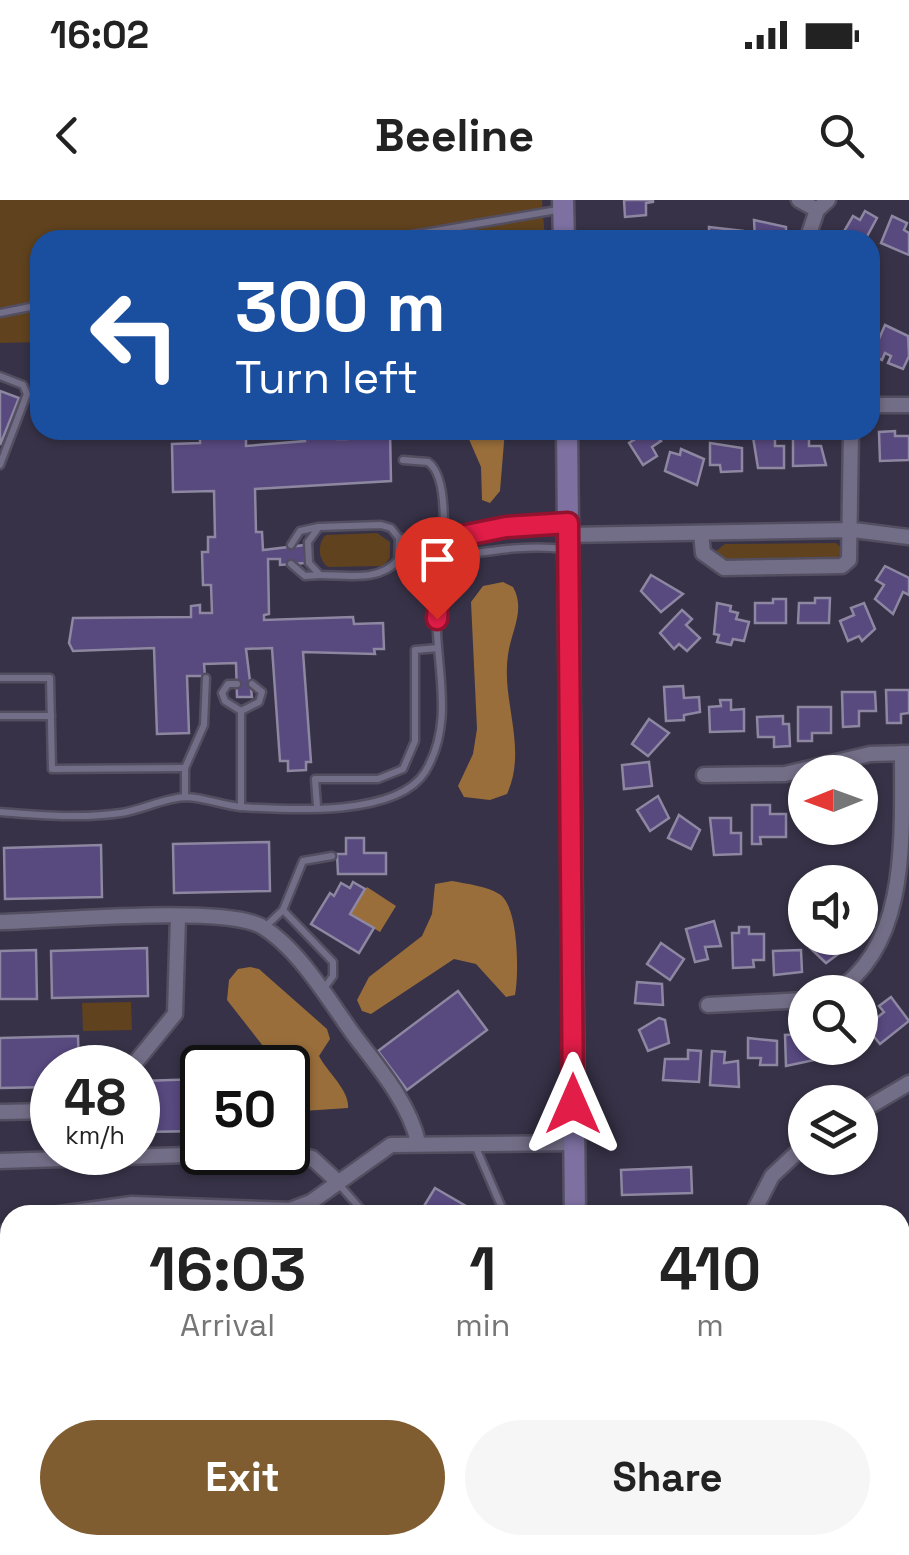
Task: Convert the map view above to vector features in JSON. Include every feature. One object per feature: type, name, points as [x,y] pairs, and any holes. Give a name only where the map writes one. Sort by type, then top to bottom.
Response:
[{"type":"main road","points":[[563,205],[564,230]]},
{"type":"main road","points":[[567,440],[575,1205]]},
{"type":"street","points":[[799,200],[822,205],[811,230]]},
{"type":"street","points":[[880,406],[909,405]]},
{"type":"street","points":[[701,532],[703,554],[724,568],[832,567],[849,560],[853,530],[851,440]]},
{"type":"street","points":[[568,536],[853,530],[909,537]]},
{"type":"street","points":[[704,775],[785,774],[870,754],[906,753],[902,882],[891,935],[876,962],[858,975]]},
{"type":"street","points":[[149,1045],[175,1014],[178,917]]},
{"type":"street","points":[[0,922],[178,917],[245,919],[264,928],[322,992],[408,1112],[418,1142]]},
{"type":"street","points":[[708,1004],[788,1001]]},
{"type":"street","points":[[878,1101],[909,1083]]},
{"type":"street","points":[[0,1112],[30,1111]]},
{"type":"street","points":[[303,1205],[377,1150],[418,1142],[573,1143]]},
{"type":"street","points":[[0,1161],[180,1155]]},
{"type":"street","points":[[310,1158],[336,1181]]},
{"type":"street","points":[[757,1205],[772,1176],[788,1161]]},
{"type":"street","points":[[125,1205],[158,1205]]},
{"type":"lane","points":[[434,230],[563,205]]},
{"type":"lane","points":[[0,312],[30,307]]},
{"type":"lane","points":[[0,376],[23,385],[27,394],[0,465]]},
{"type":"lane","points":[[0,812],[68,818],[123,813],[185,797],[242,806],[374,806],[407,793],[425,772],[438,744],[442,718],[437,603],[443,560],[441,479],[428,462],[403,460]]},
{"type":"lane","points":[[291,545],[300,531],[320,527],[381,525],[391,528],[399,538],[398,560],[389,570],[373,575],[305,576],[292,564]]},
{"type":"lane","points":[[320,527],[308,542],[309,563],[320,575]]},
{"type":"lane","points":[[399,538],[442,540],[506,527],[568,536]]},
{"type":"lane","points":[[398,560],[443,560],[568,536]]},
{"type":"lane","points":[[316,806],[316,779],[378,779],[403,768],[415,741],[414,650],[438,648]]},
{"type":"lane","points":[[0,678],[50,678],[52,769],[185,768]]},
{"type":"lane","points":[[185,797],[185,768],[204,725],[206,678]]},
{"type":"lane","points":[[237,684],[228,684],[222,693],[225,701],[242,710]]},
{"type":"lane","points":[[242,710],[259,702],[262,692],[252,684]]},
{"type":"lane","points":[[242,710],[242,806]]},
{"type":"lane","points":[[0,716],[51,716]]},
{"type":"lane","points":[[264,928],[284,910],[303,862],[332,856]]},
{"type":"lane","points":[[284,910],[332,962],[332,976],[322,992]]},
{"type":"lane","points":[[474,1143],[501,1205]]},
{"type":"lane","points":[[336,1181],[357,1205]]},
{"type":"shaded area","points":[[0,200],[542,200],[544,230],[30,230],[30,342],[0,343]]},
{"type":"shaded area","points":[[469,440],[504,440],[500,491],[490,503],[482,500],[481,467]]},
{"type":"shaded area","points":[[377,533],[390,542],[390,558],[383,566],[328,567],[322,560],[320,547],[326,535]]},
{"type":"shaded area","points":[[836,543],[843,550],[837,558],[722,559],[716,551],[725,544]]},
{"type":"shaded area","points":[[503,582],[513,587],[518,604],[507,672],[515,742],[513,777],[507,794],[490,800],[464,797],[458,786],[473,754],[477,729],[471,602],[483,586]]},
{"type":"shaded area","points":[[452,881],[489,889],[506,901],[516,941],[515,995],[506,997],[476,964],[454,959],[371,1014],[362,1011],[357,1000],[369,977],[422,936],[432,914],[435,884]]},
{"type":"shaded area","points":[[367,887],[396,906],[380,932],[350,914]]},
{"type":"shaded area","points":[[238,969],[259,969],[327,1029],[330,1039],[319,1056],[342,1089],[348,1108],[310,1111],[310,1045],[262,1045],[227,1000],[229,980]]},
{"type":"shaded area","points":[[131,1002],[132,1030],[83,1031],[82,1003]]},
{"type":"building","points":[[624,200],[653,202],[646,203],[646,215],[625,217]]},
{"type":"building","points":[[865,211],[877,218],[870,230],[845,230],[853,216],[860,220]]},
{"type":"building","points":[[892,216],[907,223],[904,230],[909,233],[909,255],[881,243]]},
{"type":"building","points":[[754,220],[786,227],[786,230],[755,230]]},
{"type":"building","points":[[885,325],[908,336],[909,356],[903,369],[888,363],[891,356],[885,353],[880,359],[880,337]]},
{"type":"building","points":[[0,391],[19,398],[0,445]]},
{"type":"building","points":[[895,431],[895,436],[909,436],[909,460],[880,461],[880,432]]},
{"type":"building","points":[[246,440],[246,446],[305,440],[390,440],[391,481],[255,489],[256,532],[262,532],[263,550],[305,545],[305,563],[280,565],[280,559],[268,559],[269,614],[264,615],[264,620],[353,617],[354,624],[383,623],[384,649],[374,649],[375,654],[303,652],[311,762],[306,762],[306,770],[288,771],[288,761],[280,761],[272,648],[246,649],[252,697],[237,697],[236,663],[204,664],[205,676],[187,676],[189,733],[157,734],[154,648],[73,651],[69,643],[73,618],[191,617],[191,606],[200,605],[200,613],[212,613],[211,585],[203,585],[202,552],[208,552],[208,537],[215,537],[214,491],[173,492],[172,444]]},
{"type":"building","points":[[753,440],[775,440],[775,446],[784,446],[784,468],[758,468]]},
{"type":"building","points":[[793,440],[809,440],[809,446],[821,446],[826,465],[793,466]]},
{"type":"building","points":[[661,441],[652,447],[657,456],[643,465],[629,443]]},
{"type":"building","points":[[710,443],[742,448],[742,471],[721,472],[720,465],[710,465]]},
{"type":"building","points":[[681,449],[704,459],[697,485],[665,471],[670,452],[680,455]]},
{"type":"building","points":[[885,566],[909,578],[909,595],[903,592],[893,614],[875,599],[884,585],[876,580]]},
{"type":"building","points":[[651,575],[683,594],[661,612],[641,591]]},
{"type":"building","points":[[815,598],[830,598],[829,623],[798,623],[799,603],[815,603]]},
{"type":"building","points":[[773,599],[786,599],[786,623],[755,623],[755,603],[773,603]]},
{"type":"building","points":[[717,603],[731,606],[730,611],[738,613],[736,619],[749,622],[744,641],[733,639],[731,645],[717,642]]},
{"type":"building","points":[[864,603],[875,629],[862,641],[859,636],[848,641],[840,621],[854,615],[851,608]]},
{"type":"building","points":[[682,610],[692,619],[686,625],[700,638],[687,651],[679,644],[674,649],[660,633]]},
{"type":"building","points":[[683,686],[684,698],[699,697],[700,712],[684,715],[684,720],[666,721],[664,687]]},
{"type":"building","points":[[886,690],[909,690],[909,713],[901,714],[901,723],[887,723]]},
{"type":"building","points":[[842,692],[875,692],[876,711],[859,711],[859,726],[843,727]]},
{"type":"building","points":[[720,700],[731,700],[731,710],[744,709],[744,731],[710,732],[709,707],[721,706]]},
{"type":"building","points":[[798,707],[831,707],[831,733],[812,733],[812,741],[798,741]]},
{"type":"building","points":[[783,716],[783,724],[789,724],[790,746],[774,747],[774,737],[758,737],[757,717]]},
{"type":"building","points":[[649,719],[669,733],[648,756],[632,744]]},
{"type":"building","points":[[649,762],[652,786],[624,789],[622,765]]},
{"type":"building","points":[[658,796],[669,818],[650,831],[637,810]]},
{"type":"building","points":[[752,805],[770,805],[770,814],[786,814],[786,837],[760,837],[761,844],[752,844]]},
{"type":"building","points":[[679,815],[700,830],[691,849],[668,838]]},
{"type":"building","points":[[710,818],[731,818],[731,833],[741,833],[741,854],[714,855]]},
{"type":"building","points":[[346,838],[364,838],[364,853],[386,853],[386,874],[338,874],[337,854],[346,854]]},
{"type":"building","points":[[269,842],[270,891],[174,893],[173,844]]},
{"type":"building","points":[[101,845],[102,897],[5,899],[4,848]]},
{"type":"building","points":[[353,882],[365,889],[350,914],[374,928],[359,953],[311,924],[330,893],[334,896],[341,883],[350,888]]},
{"type":"building","points":[[714,921],[721,946],[705,947],[708,959],[695,962],[686,929]]},
{"type":"building","points":[[739,927],[749,927],[749,934],[764,934],[764,960],[753,960],[754,967],[733,968],[732,933],[739,933]]},
{"type":"building","points":[[661,943],[684,959],[670,980],[647,964]]},
{"type":"building","points":[[147,948],[148,996],[52,998],[51,951]]},
{"type":"building","points":[[36,950],[37,999],[0,999],[0,951]]},
{"type":"building","points":[[773,951],[801,955],[802,972],[774,975]]},
{"type":"building","points":[[817,955],[837,955],[826,963]]},
{"type":"building","points":[[637,982],[662,984],[663,1005],[635,1003]]},
{"type":"building","points":[[458,991],[487,1030],[407,1090],[378,1051]]},
{"type":"building","points":[[891,997],[909,1021],[880,1044],[878,1017],[884,1012],[879,1006]]},
{"type":"building","points":[[659,1018],[665,1020],[669,1043],[648,1051],[639,1030]]},
{"type":"building","points":[[785,1035],[791,1065],[786,1066]]},
{"type":"building","points":[[78,1036],[78,1045],[30,1045],[30,1087],[0,1088],[0,1038]]},
{"type":"building","points":[[748,1038],[777,1041],[777,1065],[760,1065],[761,1058],[748,1058]]},
{"type":"building","points":[[688,1050],[701,1051],[699,1082],[663,1080],[665,1059],[688,1059]]},
{"type":"building","points":[[712,1051],[725,1052],[724,1063],[738,1061],[739,1087],[710,1085]]},
{"type":"building","points":[[160,1080],[180,1080],[180,1131],[160,1132]]},
{"type":"building","points":[[691,1167],[692,1193],[622,1195],[621,1170]]},
{"type":"building","points":[[435,1188],[464,1205],[425,1205]]},
{"type":"route","points":[[437,619],[442,540],[506,527],[568,523],[573,1104]]}]
